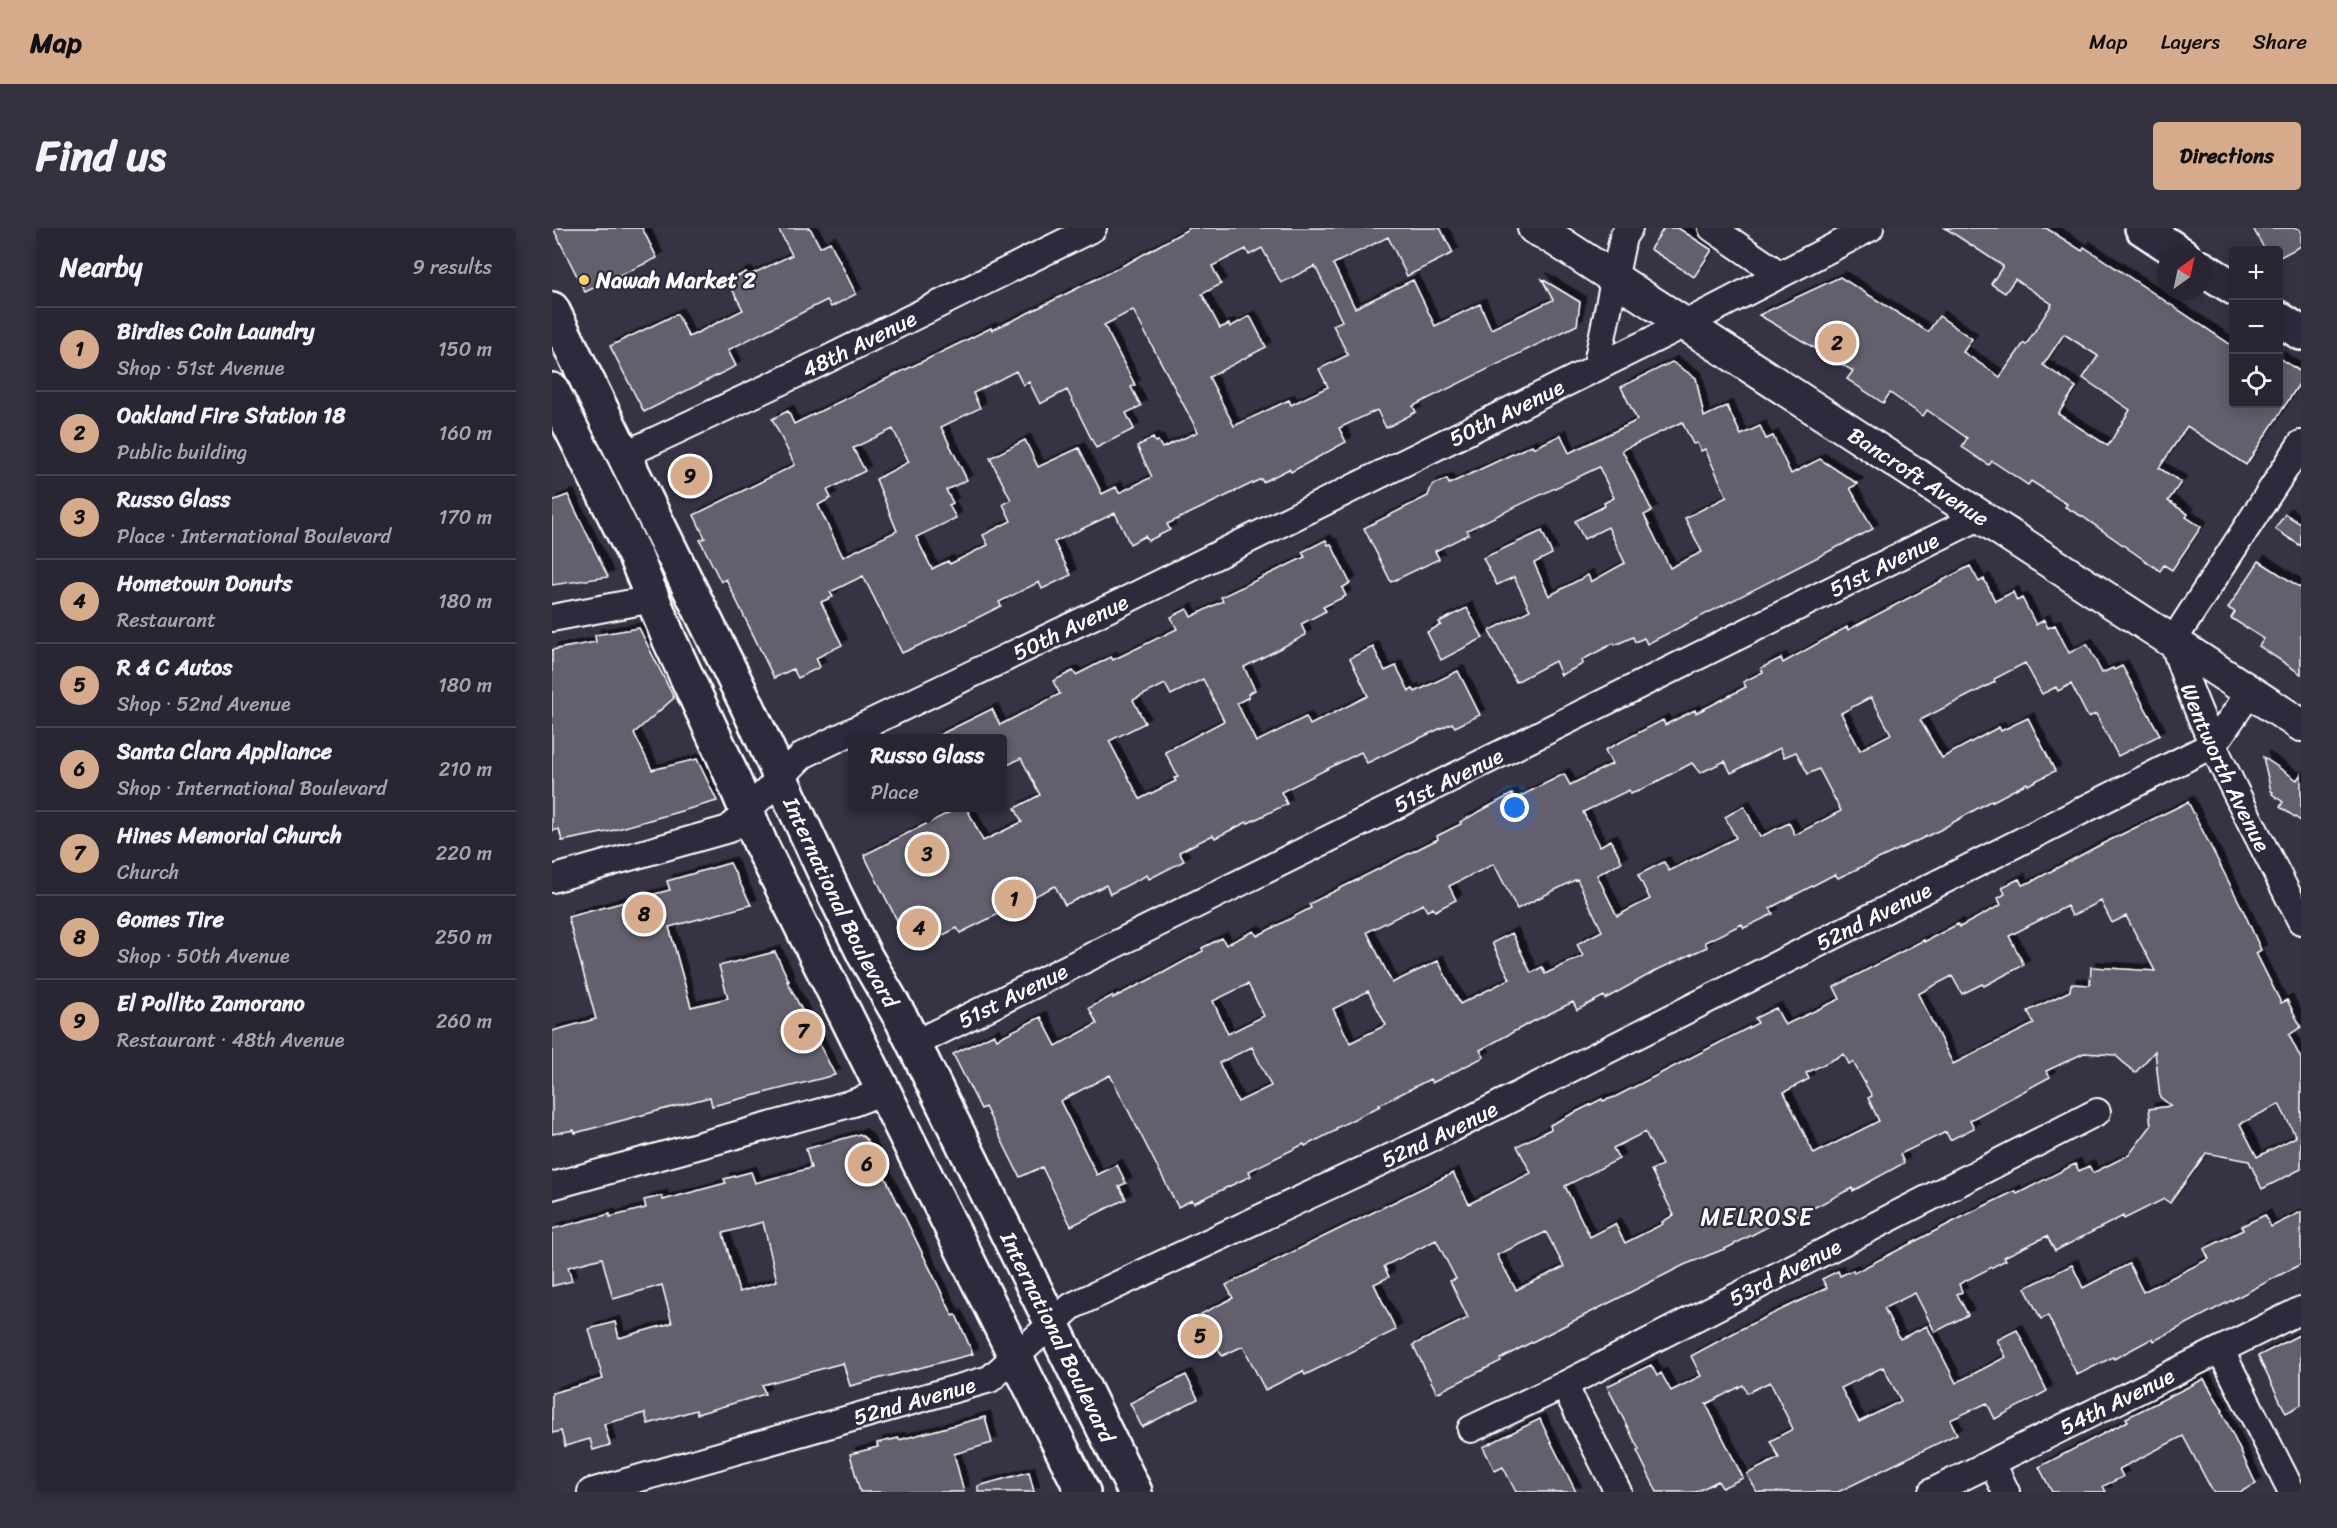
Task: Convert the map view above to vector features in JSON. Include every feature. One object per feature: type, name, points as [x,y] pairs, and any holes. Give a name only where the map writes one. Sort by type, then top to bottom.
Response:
[{"type":"main road","points":[[2142,228],[2169,246]]},
{"type":"main road","points":[[2211,274],[2229,285]]},
{"type":"main road","name":"International Boulevard","points":[[552,309],[746,703],[860,946],[914,1044],[1135,1492]]},
{"type":"main road","points":[[2283,321],[2301,333]]},
{"type":"main road","name":"International Boulevard","points":[[552,390],[636,558],[761,845],[1083,1492]]},
{"type":"street","name":"48th Avenue","points":[[624,455],[826,360],[1093,228]]},
{"type":"street","points":[[1596,368],[1623,237],[1629,228]]},
{"type":"street","points":[[1712,228],[1779,274]]},
{"type":"street","name":"50th Avenue","points":[[552,879],[729,829],[803,755],[1122,602],[1596,368],[1870,228]]},
{"type":"street","name":"Bancroft Avenue","points":[[1542,230],[2301,725]]},
{"type":"street","points":[[2173,641],[2301,444]]},
{"type":"street","name":"51st Avenue","points":[[914,1044],[1982,516]]},
{"type":"street","points":[[552,618],[653,599]]},
{"type":"street","name":"Wentworth Avenue","points":[[2173,641],[2183,674],[2214,744],[2301,921]]},
{"type":"street","name":"52nd Avenue","points":[[591,1492],[990,1379],[1072,1306],[1451,1129],[2214,744],[2250,692]]},
{"type":"street","points":[[552,1186],[853,1103],[884,1091]]},
{"type":"street","name":"53rd Avenue","points":[[1471,1429],[1564,1385],[2097,1112]]},
{"type":"street","name":"54th Avenue","points":[[1932,1492],[2301,1310]]},
{"type":"street","points":[[2221,1351],[2292,1492]]},
{"type":"street","points":[[1564,1385],[1618,1492]]},
{"type":"street","points":[[1992,1463],[2006,1492]]},
{"type":"building","points":[[553,228],[642,228],[657,258],[585,292]]},
{"type":"building","points":[[778,228],[810,228],[820,247],[830,242],[856,294],[831,307],[827,300],[728,350],[736,366],[644,412],[610,346],[677,314],[689,337],[743,310],[728,281],[746,272],[748,276],[792,255]]},
{"type":"building","points":[[1190,228],[1440,228],[1453,253],[1407,276],[1388,237],[1333,264],[1355,308],[1413,280],[1435,326],[1480,304],[1491,329],[1553,300],[1542,279],[1580,302],[1577,325],[1413,406],[1416,412],[1386,428],[1377,410],[1339,428],[1346,442],[1291,472],[1289,469],[1263,482],[1261,479],[1167,524],[1170,530],[1148,541],[1145,536],[1130,544],[1115,513],[1054,542],[1071,575],[1042,589],[1039,582],[999,602],[1001,606],[902,653],[863,576],[830,592],[833,597],[821,602],[842,645],[816,658],[820,667],[798,678],[793,669],[774,678],[726,579],[721,582],[700,540],[705,538],[694,515],[795,465],[772,419],[788,411],[794,424],[991,328],[992,330],[1016,319],[1130,262]],"holes":[[[1262,248],[1281,283],[1315,266],[1342,321],[1333,325],[1348,355],[1319,369],[1328,387],[1291,405],[1289,400],[1234,426],[1209,377],[1266,347],[1250,316],[1230,327],[1229,324],[1220,328],[1202,294],[1221,284],[1212,266],[1246,249],[1249,255]],[[1133,310],[1198,432],[1162,448],[1153,438],[1137,446],[1152,477],[1119,493],[1116,487],[1102,494],[1079,448],[1038,467],[1025,440],[990,458],[1011,500],[1003,504],[1011,521],[983,535],[988,545],[950,564],[948,561],[932,569],[916,537],[956,518],[949,505],[953,503],[946,490],[967,480],[941,427],[980,408],[973,393],[1016,371],[1023,385],[1029,382],[1040,404],[1067,390],[1096,448],[1134,429],[1126,413],[1141,406],[1131,387],[1135,385],[1104,325]],[[893,429],[909,462],[876,479],[897,531],[843,557],[818,505],[831,498],[827,490],[865,471],[853,448]]]},
{"type":"building","points":[[1664,228],[1678,228],[1712,250],[1694,277],[1650,249]]},
{"type":"building","points":[[1945,228],[2046,228],[2082,251],[2084,247],[2157,296],[2157,300],[2164,300],[2229,344],[2229,408],[2283,408],[2283,360],[2301,372],[2301,381],[2246,465],[2187,426],[2159,468],[2181,482],[2168,501],[2188,514],[2186,517],[2201,527],[2172,570],[2164,565],[2160,571],[2065,507],[2067,504],[2031,481],[2028,485],[1992,461],[1989,465],[1962,447],[1967,438],[1927,410],[1923,416],[1890,393],[1883,403],[1847,379],[1853,371],[1759,315],[1840,277],[1928,332],[1939,316],[1972,339],[1963,352],[2000,377],[2024,343],[2026,345],[2052,304],[2015,279],[2005,293],[1991,284],[2003,266]],"holes":[[[2064,334],[2098,356],[2083,378],[2130,410],[2108,446],[2058,414],[2076,387],[2043,365]]]},
{"type":"building","points":[[2253,228],[2301,228],[2301,246],[2283,255],[2283,246],[2263,246]]},
{"type":"building","points":[[1672,362],[1696,378],[1704,417],[1727,406],[1741,435],[1760,426],[1766,439],[1773,436],[1791,474],[1820,459],[1858,484],[1850,488],[1873,529],[1647,644],[1644,638],[1635,642],[1633,637],[1615,645],[1614,643],[1582,660],[1583,664],[1561,675],[1555,661],[1516,682],[1489,631],[1530,610],[1514,577],[1497,585],[1483,558],[1542,531],[1552,554],[1534,563],[1549,596],[1588,575],[1591,582],[1625,563],[1608,527],[1584,539],[1575,521],[1605,506],[1604,503],[1614,498],[1599,467],[1467,530],[1469,534],[1435,551],[1439,559],[1391,582],[1364,528],[1428,496],[1432,485],[1447,479],[1449,484],[1532,445],[1534,448],[1561,435],[1569,453],[1632,423],[1637,420],[1621,387]],"holes":[[[1682,422],[1693,444],[1697,443],[1701,451],[1705,449],[1727,497],[1685,518],[1702,552],[1670,568],[1644,515],[1652,511],[1622,450]]]},
{"type":"building","points":[[568,495],[608,577],[552,585],[552,501]]},
{"type":"building","points":[[2285,514],[2301,524],[2301,546],[2275,529]]},
{"type":"building","points":[[1326,540],[1328,545],[1331,544],[1350,583],[1342,588],[1346,596],[1323,607],[1326,611],[1301,624],[1306,635],[1244,667],[1255,690],[1248,694],[1249,697],[1237,703],[1256,742],[1306,717],[1310,725],[1368,696],[1350,658],[1373,647],[1385,671],[1396,666],[1409,691],[1413,689],[1415,692],[1458,671],[1480,715],[1455,727],[1452,723],[1367,763],[1361,752],[1281,792],[1287,804],[1215,838],[1213,835],[1179,852],[1184,861],[1149,879],[1147,875],[1110,894],[1106,885],[1065,905],[1055,886],[960,933],[957,928],[935,939],[933,934],[910,946],[864,855],[950,812],[968,812],[983,841],[1022,822],[1015,808],[1040,795],[1021,758],[1007,765],[1007,734],[941,734],[992,709],[1000,725],[1060,694],[1053,681],[1073,671],[1076,675],[1111,657],[1113,660],[1177,629],[1171,617],[1187,609],[1191,617],[1223,601],[1221,597],[1305,557],[1302,552]],"holes":[[[1203,679],[1224,721],[1165,752],[1178,777],[1174,778],[1176,781],[1140,799],[1109,741],[1145,723],[1133,700],[1165,684],[1171,695]]]},
{"type":"building","points":[[2259,561],[2301,588],[2301,674],[2259,646],[2264,639],[2231,618],[2235,612],[2228,608]]},
{"type":"building","points":[[1970,566],[1979,582],[1984,579],[1995,601],[2013,592],[2017,601],[2022,598],[2036,625],[2044,620],[2048,628],[2055,625],[2069,653],[2087,644],[2102,673],[2122,666],[2160,735],[2118,756],[2096,714],[2088,717],[2071,684],[2058,691],[2056,687],[2042,694],[2025,663],[1994,679],[1995,682],[1920,720],[1942,758],[1999,727],[2001,731],[2028,718],[2055,771],[2028,785],[2027,783],[1992,800],[1940,830],[1838,878],[1835,874],[1770,908],[1773,914],[1744,928],[1742,924],[1705,942],[1707,947],[1659,969],[1605,999],[1604,996],[1577,1010],[1573,1002],[1526,1025],[1480,1050],[1484,1057],[1432,1083],[1430,1079],[1336,1128],[1337,1130],[1249,1171],[1251,1176],[1194,1203],[1192,1200],[1178,1207],[1110,1075],[1060,1101],[1097,1175],[1117,1165],[1126,1183],[1119,1186],[1126,1199],[1071,1226],[1042,1167],[1020,1177],[985,1107],[981,1109],[953,1054],[994,1034],[997,1039],[1041,1017],[1056,1046],[1097,1024],[1089,1008],[1163,973],[1203,951],[1202,948],[1222,938],[1226,945],[1254,931],[1257,936],[1311,908],[1309,904],[1438,839],[1437,836],[1461,824],[1460,822],[1512,794],[1515,799],[1564,774],[1570,785],[1612,764],[1605,750],[1663,720],[1665,725],[1695,710],[1696,713],[1746,687],[1743,682],[1763,672],[1761,668],[1781,658],[1783,663],[1847,627],[1848,630]],"holes":[[[1871,697],[1891,734],[1860,750],[1841,713]],[[1780,748],[1784,757],[1796,752],[1808,774],[1819,769],[1841,811],[1795,835],[1789,823],[1760,837],[1744,806],[1725,817],[1736,838],[1669,871],[1664,862],[1638,875],[1650,899],[1617,916],[1597,875],[1622,862],[1611,840],[1600,846],[1583,812],[1629,790],[1630,794],[1639,791],[1692,763],[1700,773],[1725,761],[1731,773]],[[1494,864],[1517,909],[1577,879],[1602,931],[1577,944],[1583,956],[1545,974],[1542,967],[1531,973],[1512,933],[1492,943],[1510,979],[1460,1004],[1438,961],[1392,983],[1367,932],[1423,904],[1427,911],[1433,908],[1435,911],[1456,900],[1449,886]],[[1248,984],[1264,1016],[1228,1034],[1213,1001]],[[1368,991],[1386,1025],[1350,1043],[1333,1009]],[[1252,1047],[1271,1086],[1238,1102],[1219,1063]]]},
{"type":"building","points":[[1467,608],[1483,638],[1441,660],[1427,632],[1441,625],[1439,622]]},
{"type":"building","points":[[639,628],[674,698],[634,733],[652,770],[697,759],[717,801],[607,832],[562,841],[559,829],[552,831],[552,650],[596,642],[595,635]]},
{"type":"building","points":[[2263,757],[2297,780],[2301,774],[2301,821],[2280,807],[2283,802],[2272,794]]},
{"type":"building","points":[[2188,802],[2243,910],[2261,950],[2256,953],[2281,1003],[2287,1000],[2301,1027],[2289,1035],[2301,1059],[2301,1169],[2262,1189],[2249,1161],[2206,1153],[2170,1203],[2164,1199],[2124,1219],[2123,1216],[2055,1251],[2047,1236],[2004,1257],[2006,1260],[1959,1284],[1962,1292],[1957,1294],[1968,1315],[1935,1332],[1915,1293],[1884,1308],[1900,1339],[1927,1326],[1956,1383],[2006,1357],[1997,1340],[2017,1330],[2047,1391],[1995,1419],[1987,1403],[1950,1420],[1957,1434],[1838,1492],[1757,1492],[1747,1474],[1779,1458],[1770,1441],[1793,1429],[1770,1382],[1747,1393],[1743,1385],[1706,1404],[1743,1478],[1722,1488],[1718,1481],[1696,1492],[1657,1492],[1607,1386],[1651,1365],[1657,1376],[1661,1373],[1671,1391],[1701,1376],[1691,1356],[1827,1288],[1822,1279],[1838,1271],[1840,1276],[1853,1270],[1854,1273],[1970,1213],[2015,1191],[2017,1194],[2075,1164],[2079,1171],[2089,1166],[2093,1173],[2129,1155],[2151,1126],[2149,1109],[2171,1106],[2160,1097],[2155,1051],[2135,1073],[2115,1055],[2084,1053],[2046,1071],[2050,1077],[1970,1120],[1974,1128],[1950,1140],[1946,1132],[1900,1154],[1904,1163],[1853,1191],[1852,1188],[1794,1218],[1792,1214],[1727,1248],[1684,1265],[1437,1393],[1413,1345],[1468,1318],[1450,1281],[1456,1279],[1436,1240],[1384,1266],[1389,1277],[1374,1284],[1396,1330],[1305,1375],[1303,1371],[1265,1390],[1243,1346],[1222,1356],[1201,1314],[1233,1298],[1226,1285],[1453,1173],[1469,1204],[1531,1173],[1517,1146],[1551,1129],[1550,1125],[1602,1099],[1603,1101],[1615,1097],[1758,1023],[1755,1018],[1776,1008],[1785,1025],[1840,999],[1834,987],[1924,940],[1924,942],[1958,924],[1960,927],[2001,905],[1998,898],[2005,894],[2002,887],[2019,879],[2022,885],[2031,882]],"holes":[[[2101,901],[2112,923],[2126,916],[2155,971],[2091,967],[2090,985],[2071,984],[2070,991],[2028,1011],[2034,1024],[1953,1064],[1918,994],[1952,976],[1962,994],[1982,984],[1984,986],[2024,965],[2009,936],[2067,906],[2072,916]],[[1844,1054],[1849,1064],[1853,1062],[1872,1096],[1868,1098],[1879,1121],[1814,1154],[1784,1092],[1809,1079],[1806,1073]],[[2279,1104],[2296,1137],[2257,1157],[2240,1124]],[[1645,1132],[1662,1165],[1651,1170],[1674,1215],[1662,1222],[1663,1224],[1625,1243],[1615,1224],[1590,1237],[1565,1186],[1619,1159],[1613,1148]],[[1546,1232],[1564,1267],[1516,1290],[1497,1255]],[[1883,1367],[1901,1401],[1859,1422],[1841,1388]]]},
{"type":"building","points":[[730,863],[751,905],[669,927],[691,1007],[728,998],[719,966],[775,952],[789,981],[787,981],[835,1075],[712,1106],[710,1097],[575,1133],[574,1130],[552,1134],[552,1031],[596,1019],[568,917],[670,890],[667,881]]},
{"type":"building","points":[[860,1134],[867,1140],[953,1316],[956,1315],[973,1354],[850,1386],[843,1363],[762,1385],[765,1394],[697,1414],[696,1410],[648,1424],[645,1413],[604,1424],[610,1445],[593,1450],[590,1439],[565,1446],[561,1431],[552,1433],[552,1393],[603,1379],[589,1329],[615,1322],[619,1338],[672,1323],[662,1285],[613,1299],[602,1258],[568,1267],[572,1281],[552,1286],[552,1229],[610,1214],[610,1217],[646,1208],[644,1200],[662,1196],[663,1200],[726,1183],[724,1179],[751,1172],[755,1183],[811,1168],[806,1149]],"holes":[[[763,1222],[777,1281],[739,1292],[723,1233]]]},
{"type":"building","points":[[2301,1212],[2301,1264],[2154,1341],[2153,1338],[2114,1359],[2113,1357],[2077,1375],[2048,1316],[2041,1319],[2025,1288],[2072,1265],[2083,1288],[2129,1264],[2143,1292],[2209,1259],[2204,1249],[2243,1230],[2242,1226],[2265,1215],[2271,1227]]},
{"type":"building","points":[[2301,1334],[2301,1405],[2286,1413],[2258,1356]]},
{"type":"building","points":[[1186,1375],[1198,1399],[1142,1427],[1130,1403]]},
{"type":"building","points":[[2204,1379],[2223,1411],[2256,1484],[2240,1492],[2213,1492],[2183,1436],[2119,1469],[2123,1477],[2103,1486],[2106,1492],[2052,1492],[2039,1467],[2128,1421],[2126,1418]]},
{"type":"building","points":[[985,1417],[992,1443],[954,1454],[964,1492],[860,1492],[850,1454],[878,1447],[877,1443],[899,1438],[899,1440]]},
{"type":"building","points":[[1540,1419],[1576,1492],[1516,1492],[1503,1467],[1495,1471],[1483,1447]]},
{"type":"building","points":[[1029,1472],[1034,1492],[978,1492],[978,1486]]},
{"type":"place","name":"Nawah Market 2","points":[[584,280]]},
{"type":"place","name":"Oakland Fire Station 18","points":[[1837,343]]},
{"type":"place","name":"El Pollito Zamorano","points":[[690,476]]},
{"type":"place","name":"Russo Glass","points":[[927,854]]},
{"type":"place","name":"Birdies Coin Laundry","points":[[1014,899]]},
{"type":"place","name":"Gomes Tire","points":[[644,914]]},
{"type":"place","name":"Hometown Donuts","points":[[919,928]]},
{"type":"place","name":"Hines Memorial Church","points":[[803,1031]]},
{"type":"place","name":"Santa Clara Appliance","points":[[867,1164]]},
{"type":"place","name":"R & C Autos","points":[[1200,1336]]},
{"type":"district","name":"MELROSE","points":[[1757,1217]]}]
